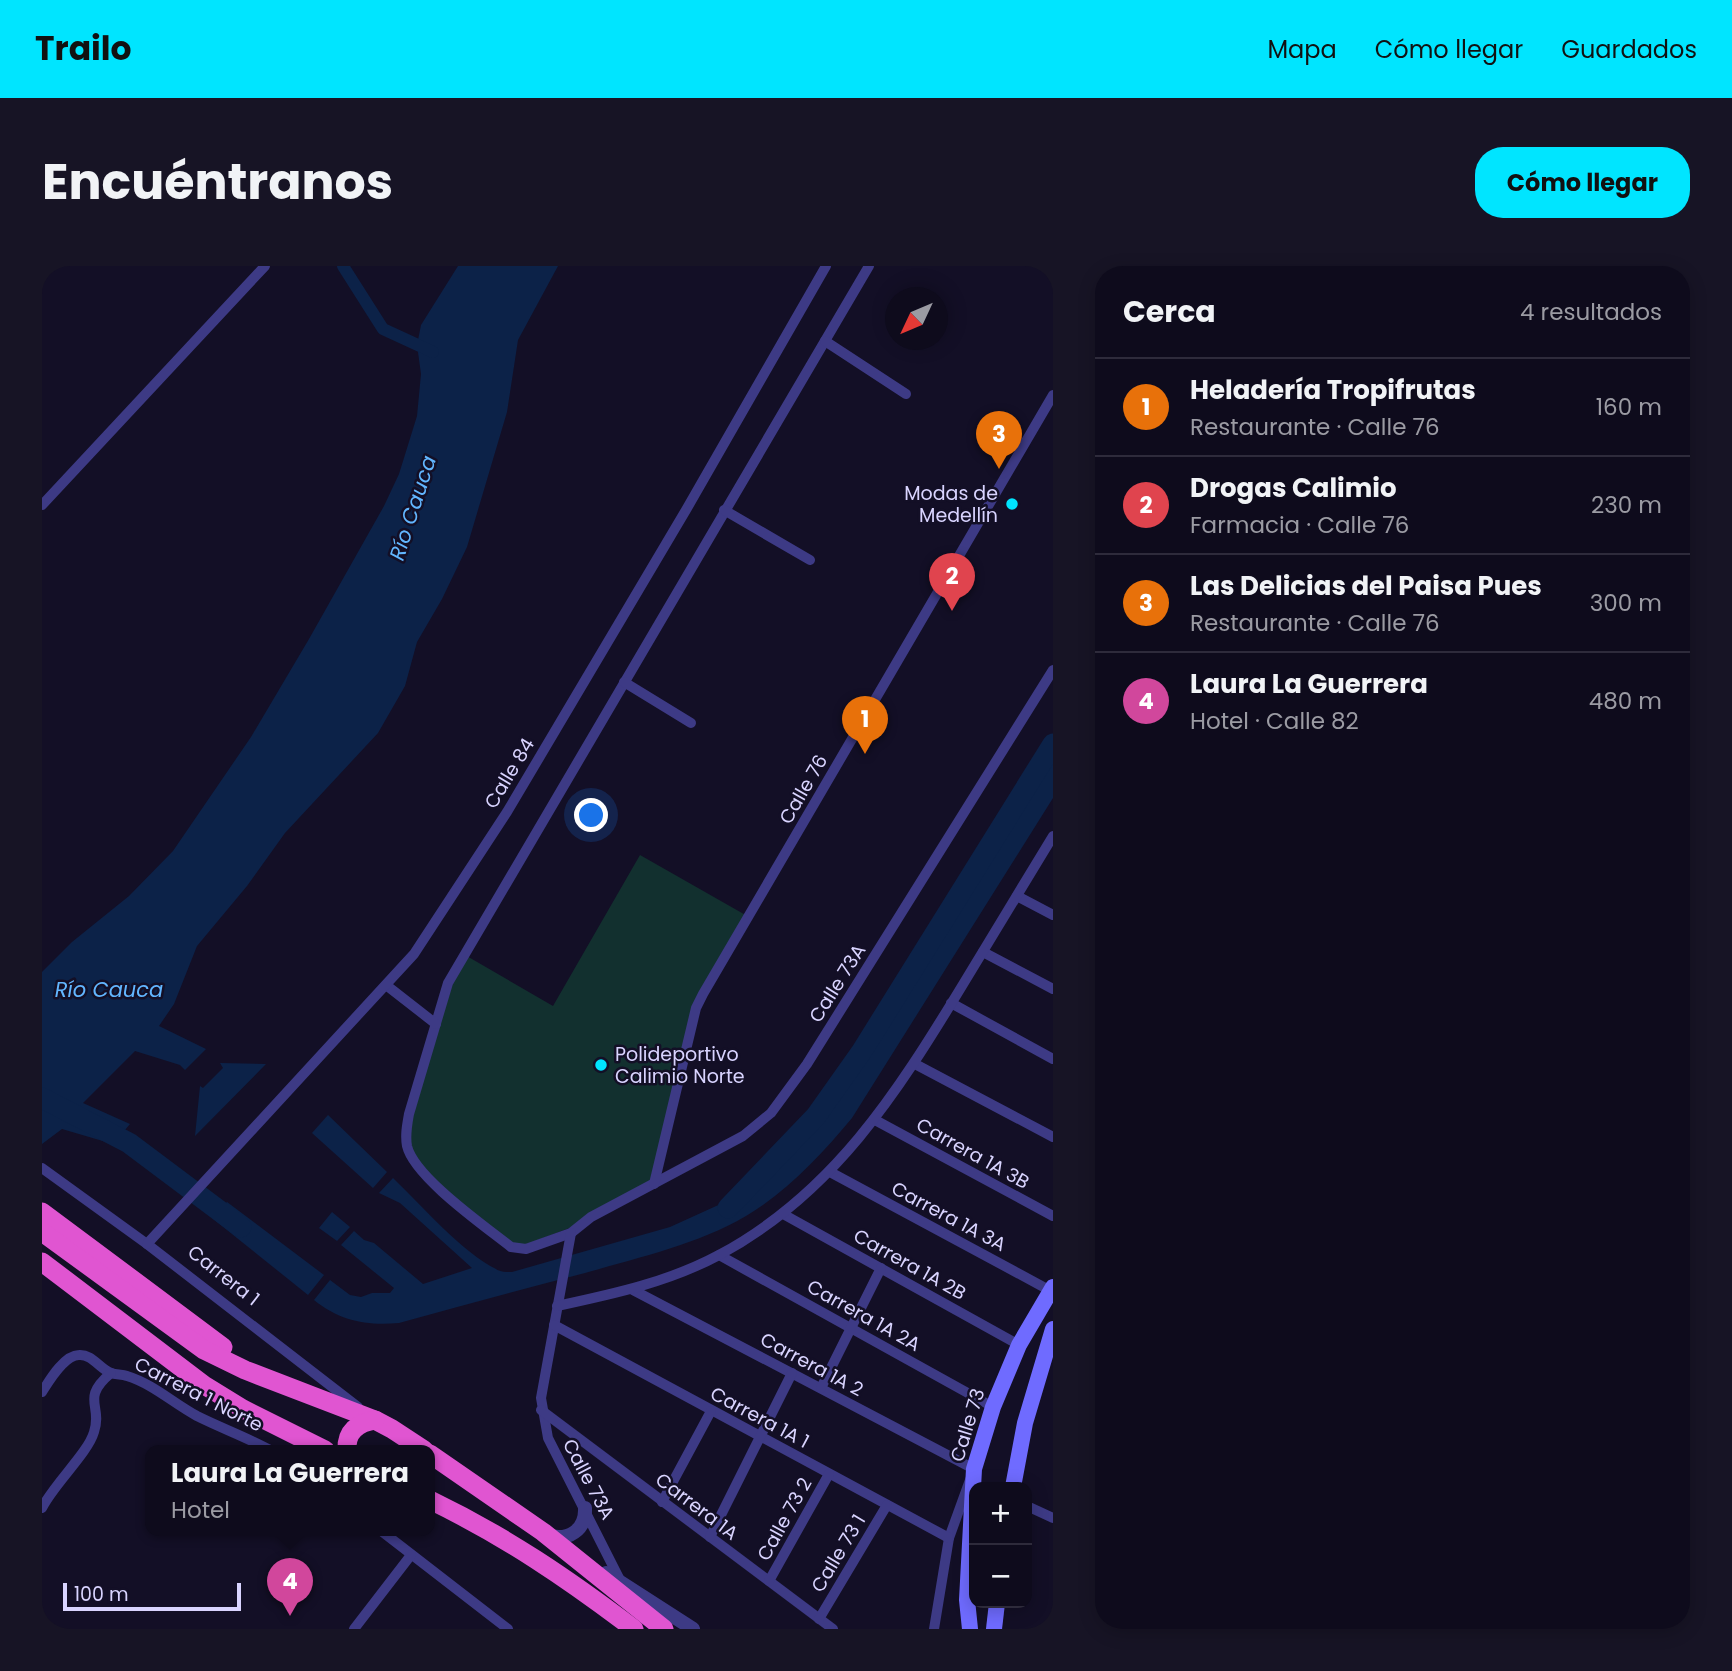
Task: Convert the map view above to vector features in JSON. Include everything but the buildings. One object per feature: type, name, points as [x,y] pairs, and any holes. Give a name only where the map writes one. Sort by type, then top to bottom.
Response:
[{"type":"highway","points":[[42,1212],[81,1251]]},
{"type":"highway","points":[[42,1232],[81,1251]]},
{"type":"highway","name":"Carrera 1","points":[[81,1251],[204,1350],[245,1370],[375,1420],[416,1445]]},
{"type":"highway","points":[[42,1262],[204,1385],[243,1409],[316,1445]]},
{"type":"highway","points":[[347,1445],[347,1440],[358,1424],[375,1420]]},
{"type":"highway","points":[[435,1457],[543,1532],[661,1627]]},
{"type":"highway","points":[[435,1502],[524,1550],[634,1629]]},
{"type":"main road","name":"Calle 73","points":[[970,1629],[967,1600],[974,1469],[993,1407],[1019,1345],[1052,1289]]},
{"type":"main road","points":[[1014,1482],[1025,1423],[1051,1339]]},
{"type":"main road","points":[[959,1629],[967,1600]]},
{"type":"main road","points":[[994,1629],[996,1608]]},
{"type":"street","points":[[42,505],[265,266]]},
{"type":"street","name":"Calle 84","points":[[147,1244],[414,954],[507,812],[679,522],[826,266]]},
{"type":"street","points":[[386,985],[436,1024],[448,983],[869,266]]},
{"type":"street","points":[[825,341],[906,394]]},
{"type":"street","name":"Calle 76","points":[[654,1184],[696,1008],[1053,395]]},
{"type":"street","points":[[724,510],[810,560]]},
{"type":"street","name":"Calle 73A","points":[[436,1024],[409,1114],[406,1130],[408,1149],[429,1179],[443,1193],[512,1247],[526,1249],[571,1233],[591,1217],[743,1136],[771,1113],[807,1064],[1053,670]]},
{"type":"street","points":[[624,682],[691,723]]},
{"type":"street","points":[[557,1306],[633,1290],[719,1255],[783,1214],[830,1172],[875,1120],[915,1064],[1053,837]]},
{"type":"street","points":[[1017,896],[1053,915]]},
{"type":"street","points":[[983,952],[1053,989]]},
{"type":"street","points":[[951,1003],[1053,1059]]},
{"type":"street","points":[[915,1064],[1053,1137]]},
{"type":"street","name":"Carrera 1A 3B","points":[[875,1120],[1053,1216]]},
{"type":"street","name":"Carrera 1","points":[[42,1168],[147,1244],[375,1420]]},
{"type":"street","name":"Carrera 1A 3A","points":[[830,1172],[1052,1289]]},
{"type":"street","name":"Carrera 1A 2B","points":[[783,1214],[1019,1345]]},
{"type":"street","name":"Calle 73A","points":[[571,1233],[541,1410],[548,1438],[621,1582]]},
{"type":"street","name":"Carrera 1A 2A","points":[[719,1255],[993,1407]]},
{"type":"street","points":[[821,1388],[881,1268]]},
{"type":"street","name":"Carrera 1A 2","points":[[633,1290],[974,1469]]},
{"type":"street","name":"Carrera 1A 1","points":[[554,1325],[949,1538]]},
{"type":"street","points":[[42,1392],[54,1373],[71,1357],[79,1354],[87,1356],[111,1373],[97,1385],[93,1401],[94,1434],[50,1492],[42,1508]]},
{"type":"street","name":"Carrera 1 Norte","points":[[111,1373],[126,1375],[154,1388],[197,1416],[260,1445]]},
{"type":"street","points":[[710,1537],[792,1373]]},
{"type":"street","name":"Carrera 1A","points":[[541,1410],[833,1629]]},
{"type":"street","points":[[662,1502],[711,1410]]},
{"type":"street","points":[[934,1629],[949,1538],[974,1469]]},
{"type":"street","name":"Calle 73 2","points":[[769,1581],[830,1474]]},
{"type":"street","name":"Calle 73 1","points":[[819,1619],[887,1505]]},
{"type":"street","points":[[543,1532],[553,1537],[570,1536],[582,1525],[585,1508]]},
{"type":"street","points":[[1032,1508],[1053,1518]]},
{"type":"street","points":[[543,1532],[693,1629]]},
{"type":"street","points":[[387,1536],[508,1629]]},
{"type":"street","points":[[354,1629],[411,1555]]},
{"type":"street","points":[[568,1580],[620,1629]]},
{"type":"green space","name":"Polideportivo Calimio Norte","points":[[640,855],[749,917],[703,994],[654,1184],[580,1224],[517,1248],[443,1193],[408,1149],[406,1130],[448,983],[465,955],[553,1006]]},
{"type":"water","name":"Río Cauca","points":[[458,266],[558,266],[518,340],[507,412],[467,547],[417,642],[405,686],[378,733],[285,833],[247,886],[197,946],[174,1004],[159,1026],[206,1049],[185,1070],[180,1065],[135,1051],[83,1103],[130,1124],[113,1144],[62,1129],[42,1144],[42,972],[72,942],[129,896],[173,851],[251,737],[309,639],[384,506],[399,474],[417,416],[421,374],[417,345],[421,325]]},
{"type":"water","points":[[1053,757],[1053,798],[852,1118],[803,1172],[776,1195],[727,1226],[667,1249],[399,1323],[365,1323],[334,1313],[314,1300],[330,1280],[350,1295],[361,1297],[372,1293],[390,1293],[394,1288],[341,1245],[354,1231],[364,1240],[374,1243],[423,1284],[472,1268],[400,1203],[379,1193],[393,1178],[470,1252],[483,1262],[505,1272],[670,1227],[736,1197],[804,1142],[835,1106]]},
{"type":"water","points":[[220,1063],[266,1064],[195,1136],[200,1086],[203,1088],[223,1068]]},
{"type":"water","points":[[328,1115],[387,1172],[373,1188],[312,1133]]},
{"type":"water","points":[[227,1202],[324,1275],[308,1295],[212,1218]]},
{"type":"water","points":[[332,1212],[350,1227],[337,1241],[319,1228]]},
{"type":"waterway","points":[[343,266],[383,329],[433,352]]},
{"type":"waterway","points":[[728,1208],[816,1116],[862,1051],[1053,744]]},
{"type":"waterway","points":[[42,1098],[129,1143],[241,1227]]},
{"type":"place","name":"Las Delicias del Paisa Pues","points":[[999,469]]},
{"type":"place","name":"Modas de Medellín","points":[[1012,504]]},
{"type":"place","name":"Drogas Calimio","points":[[952,611]]},
{"type":"place","name":"Heladería Tropifrutas","points":[[865,754]]},
{"type":"place","name":"Polideportivo Calimio Norte","points":[[601,1065]]},
{"type":"place","name":"Laura La Guerrera","points":[[290,1616]]}]
